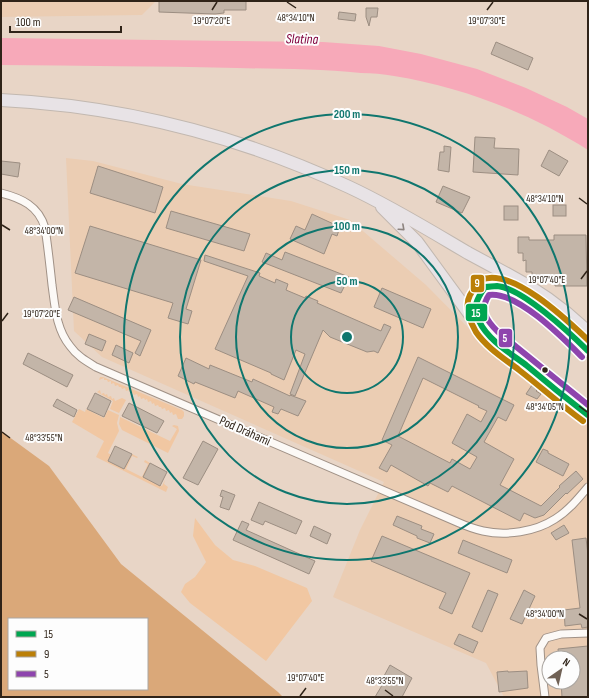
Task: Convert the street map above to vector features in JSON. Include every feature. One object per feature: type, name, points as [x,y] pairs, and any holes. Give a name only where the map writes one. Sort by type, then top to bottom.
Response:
[{"type":"main road","points":[[1,100],[84,108],[139,117],[198,131],[288,161],[323,175],[376,200],[481,261],[508,274],[542,295],[588,332]]},
{"type":"main road","points":[[376,200],[394,221],[417,242],[474,320],[506,350],[588,415]]},
{"type":"main road","points":[[481,261],[530,300],[588,351]]},
{"type":"main road","points":[[483,327],[477,315],[476,303],[479,294],[487,287],[497,285],[503,286],[530,300]]},
{"type":"street","name":"Pod Dráhami","points":[[1,193],[34,207],[41,217],[45,228],[60,331],[65,340],[81,358],[96,366],[450,519],[484,532],[515,532],[548,523],[569,508],[588,487]]},
{"type":"street","points":[[545,697],[540,648],[546,638],[560,634],[588,633]]},
{"type":"shaded area","points":[[1,1],[156,1],[142,15],[1,17]]},
{"type":"shaded area","points":[[1,38],[323,42],[379,46],[421,54],[477,69],[526,88],[567,107],[588,119],[588,150],[543,124],[495,103],[445,87],[394,76],[315,70],[1,65]]},
{"type":"shaded area","points":[[66,158],[93,161],[182,184],[291,201],[350,220],[426,285],[505,365],[588,424],[588,697],[504,697],[486,663],[333,597],[360,530],[384,482],[102,357],[74,331]]},
{"type":"shaded area","points":[[100,377],[103,377],[182,410],[184,412],[184,416],[182,419],[178,419],[176,414],[173,415],[169,410],[166,411],[165,408],[162,409],[158,405],[155,406],[151,401],[148,402],[147,399],[145,400],[144,398],[141,399],[137,394],[134,395],[133,393],[130,393],[129,390],[126,391],[125,388],[122,389],[118,385],[115,386],[114,383],[111,384],[111,381],[108,382],[107,380],[104,380],[104,378],[99,380]]},
{"type":"shaded area","points":[[100,390],[101,394],[107,394],[108,397],[111,396],[115,401],[122,398],[126,400],[119,413],[110,409],[113,401],[97,392]]},
{"type":"shaded area","points":[[79,409],[85,412],[86,409],[104,418],[108,410],[119,415],[117,423],[119,431],[108,453],[111,455],[108,461],[124,469],[132,454],[138,457],[132,456],[126,469],[142,477],[148,464],[144,462],[145,460],[150,463],[143,477],[162,486],[165,480],[164,484],[168,487],[166,492],[96,457],[104,441],[72,422]]},
{"type":"shaded area","points":[[120,417],[170,441],[177,429],[172,426],[178,426],[179,431],[168,453],[122,430],[119,424]]},
{"type":"shaded area","points":[[1,431],[49,466],[121,564],[283,697],[1,697]]},
{"type":"shaded area","points":[[195,518],[215,545],[233,560],[255,566],[307,588],[312,601],[266,661],[190,603],[181,592],[185,584],[195,577],[206,562],[193,536]]},
{"type":"building","points":[[159,1],[246,1],[246,10],[224,10],[224,13],[215,14],[159,12]]},
{"type":"building","points":[[366,8],[378,8],[377,17],[371,17],[369,26],[366,17]]},
{"type":"building","points":[[339,12],[356,14],[355,21],[338,19]]},
{"type":"building","points":[[496,42],[533,58],[528,70],[491,54]]},
{"type":"building","points":[[475,137],[495,138],[494,148],[519,149],[518,175],[473,172]]},
{"type":"building","points":[[444,146],[451,147],[449,172],[438,170],[440,152],[444,152]]},
{"type":"building","points":[[549,150],[568,161],[559,176],[541,166]]},
{"type":"building","points":[[1,161],[20,163],[18,177],[1,174]]},
{"type":"building","points":[[98,166],[163,187],[155,213],[90,193]]},
{"type":"building","points":[[443,186],[470,197],[462,213],[436,202]]},
{"type":"building","points":[[553,205],[566,205],[566,216],[553,216]]},
{"type":"building","points":[[504,206],[518,206],[518,220],[504,220]]},
{"type":"building","points":[[171,211],[250,234],[244,251],[166,228]]},
{"type":"building","points":[[312,214],[340,227],[337,236],[332,234],[324,254],[290,239],[296,226],[305,230]]},
{"type":"building","points":[[90,226],[201,260],[186,309],[192,311],[188,324],[168,318],[173,303],[75,273]]},
{"type":"building","points":[[554,235],[586,235],[587,286],[555,286],[555,281],[544,281],[532,275],[532,272],[526,272],[526,260],[523,261],[523,253],[518,253],[518,237],[529,237],[529,240],[554,240]]},
{"type":"building","points":[[285,252],[349,277],[341,293],[262,262],[266,253],[282,260]]},
{"type":"building","points":[[205,255],[260,273],[259,276],[275,283],[276,279],[288,284],[286,290],[305,298],[306,296],[318,301],[317,303],[381,331],[384,324],[391,327],[378,353],[374,351],[367,352],[330,337],[323,330],[295,396],[290,394],[305,354],[296,350],[284,380],[215,349],[248,276],[204,261]]},
{"type":"building","points":[[382,288],[431,309],[423,328],[374,307]]},
{"type":"building","points":[[74,297],[151,330],[140,356],[135,353],[141,341],[68,310]]},
{"type":"building","points":[[89,334],[106,341],[102,351],[85,344]]},
{"type":"building","points":[[116,345],[133,353],[129,363],[112,355]]},
{"type":"building","points":[[28,353],[73,375],[67,387],[23,364]]},
{"type":"building","points":[[418,357],[514,405],[506,421],[498,417],[484,442],[514,459],[500,485],[541,506],[560,487],[559,486],[576,471],[583,479],[567,494],[566,493],[544,515],[535,518],[524,513],[520,521],[452,486],[448,492],[430,483],[428,486],[391,465],[387,472],[379,468],[392,445],[382,440]],"holes":[[[423,378],[479,406],[478,407],[487,411],[481,422],[467,414],[452,443],[477,457],[470,469],[452,459],[450,463],[398,436]]]},
{"type":"building","points":[[186,358],[209,369],[210,365],[252,382],[253,379],[290,396],[306,401],[298,416],[281,409],[278,414],[272,412],[274,407],[238,391],[235,398],[195,382],[194,384],[178,376]]},
{"type":"building","points":[[532,385],[538,389],[536,391],[541,394],[537,399],[526,394]]},
{"type":"building","points":[[95,393],[111,401],[104,417],[87,409]]},
{"type":"building","points":[[57,399],[77,410],[74,417],[53,406]]},
{"type":"building","points":[[129,403],[164,421],[157,433],[122,416]]},
{"type":"building","points":[[203,441],[218,449],[198,485],[183,478]]},
{"type":"building","points":[[115,446],[132,454],[124,469],[108,461]]},
{"type":"building","points":[[543,449],[569,464],[563,476],[536,462]]},
{"type":"building","points":[[150,463],[167,472],[160,486],[143,477]]},
{"type":"building","points":[[222,490],[235,495],[229,510],[220,507],[223,497],[220,496]]},
{"type":"building","points":[[259,502],[302,521],[296,534],[265,521],[263,525],[251,520]]},
{"type":"building","points":[[397,516],[422,526],[421,529],[434,534],[430,543],[393,525]]},
{"type":"building","points":[[242,521],[249,524],[246,530],[315,561],[309,574],[233,540]]},
{"type":"building","points":[[564,525],[569,533],[556,540],[551,533]]},
{"type":"building","points":[[314,526],[331,534],[327,544],[310,536]]},
{"type":"building","points":[[382,536],[470,573],[452,614],[439,608],[446,593],[371,561]]},
{"type":"building","points":[[586,538],[588,555],[588,627],[582,628],[581,624],[565,626],[564,610],[580,608],[572,540]]},
{"type":"building","points":[[463,540],[512,560],[507,573],[458,553]]},
{"type":"building","points":[[488,590],[498,594],[482,632],[472,627]]},
{"type":"building","points":[[524,590],[535,596],[522,624],[510,619]]},
{"type":"building","points":[[459,634],[478,642],[473,653],[454,644]]},
{"type":"building","points":[[588,646],[588,697],[562,697],[562,690],[581,690],[581,650],[558,649]]},
{"type":"building","points":[[390,665],[412,678],[402,697],[375,697],[387,677],[384,676]]},
{"type":"building","points":[[527,671],[528,688],[499,692],[497,672]]},
{"type":"transit line","name":"9","points":[[583,421],[496,353],[480,338],[468,314],[468,299],[475,286],[481,280],[493,278],[508,281],[523,288],[553,309],[588,340]]},
{"type":"transit line","name":"15","points":[[588,351],[545,312],[519,294],[496,286],[485,287],[479,296],[476,303],[476,311],[479,321],[488,334],[500,346],[588,415]]},
{"type":"transit line","name":"5","points":[[582,357],[552,328],[526,308],[513,300],[500,296],[489,295],[484,305],[484,310],[487,319],[494,328],[588,405]]},
{"type":"water label","name":"Slatina","points":[[302,39]]}]
